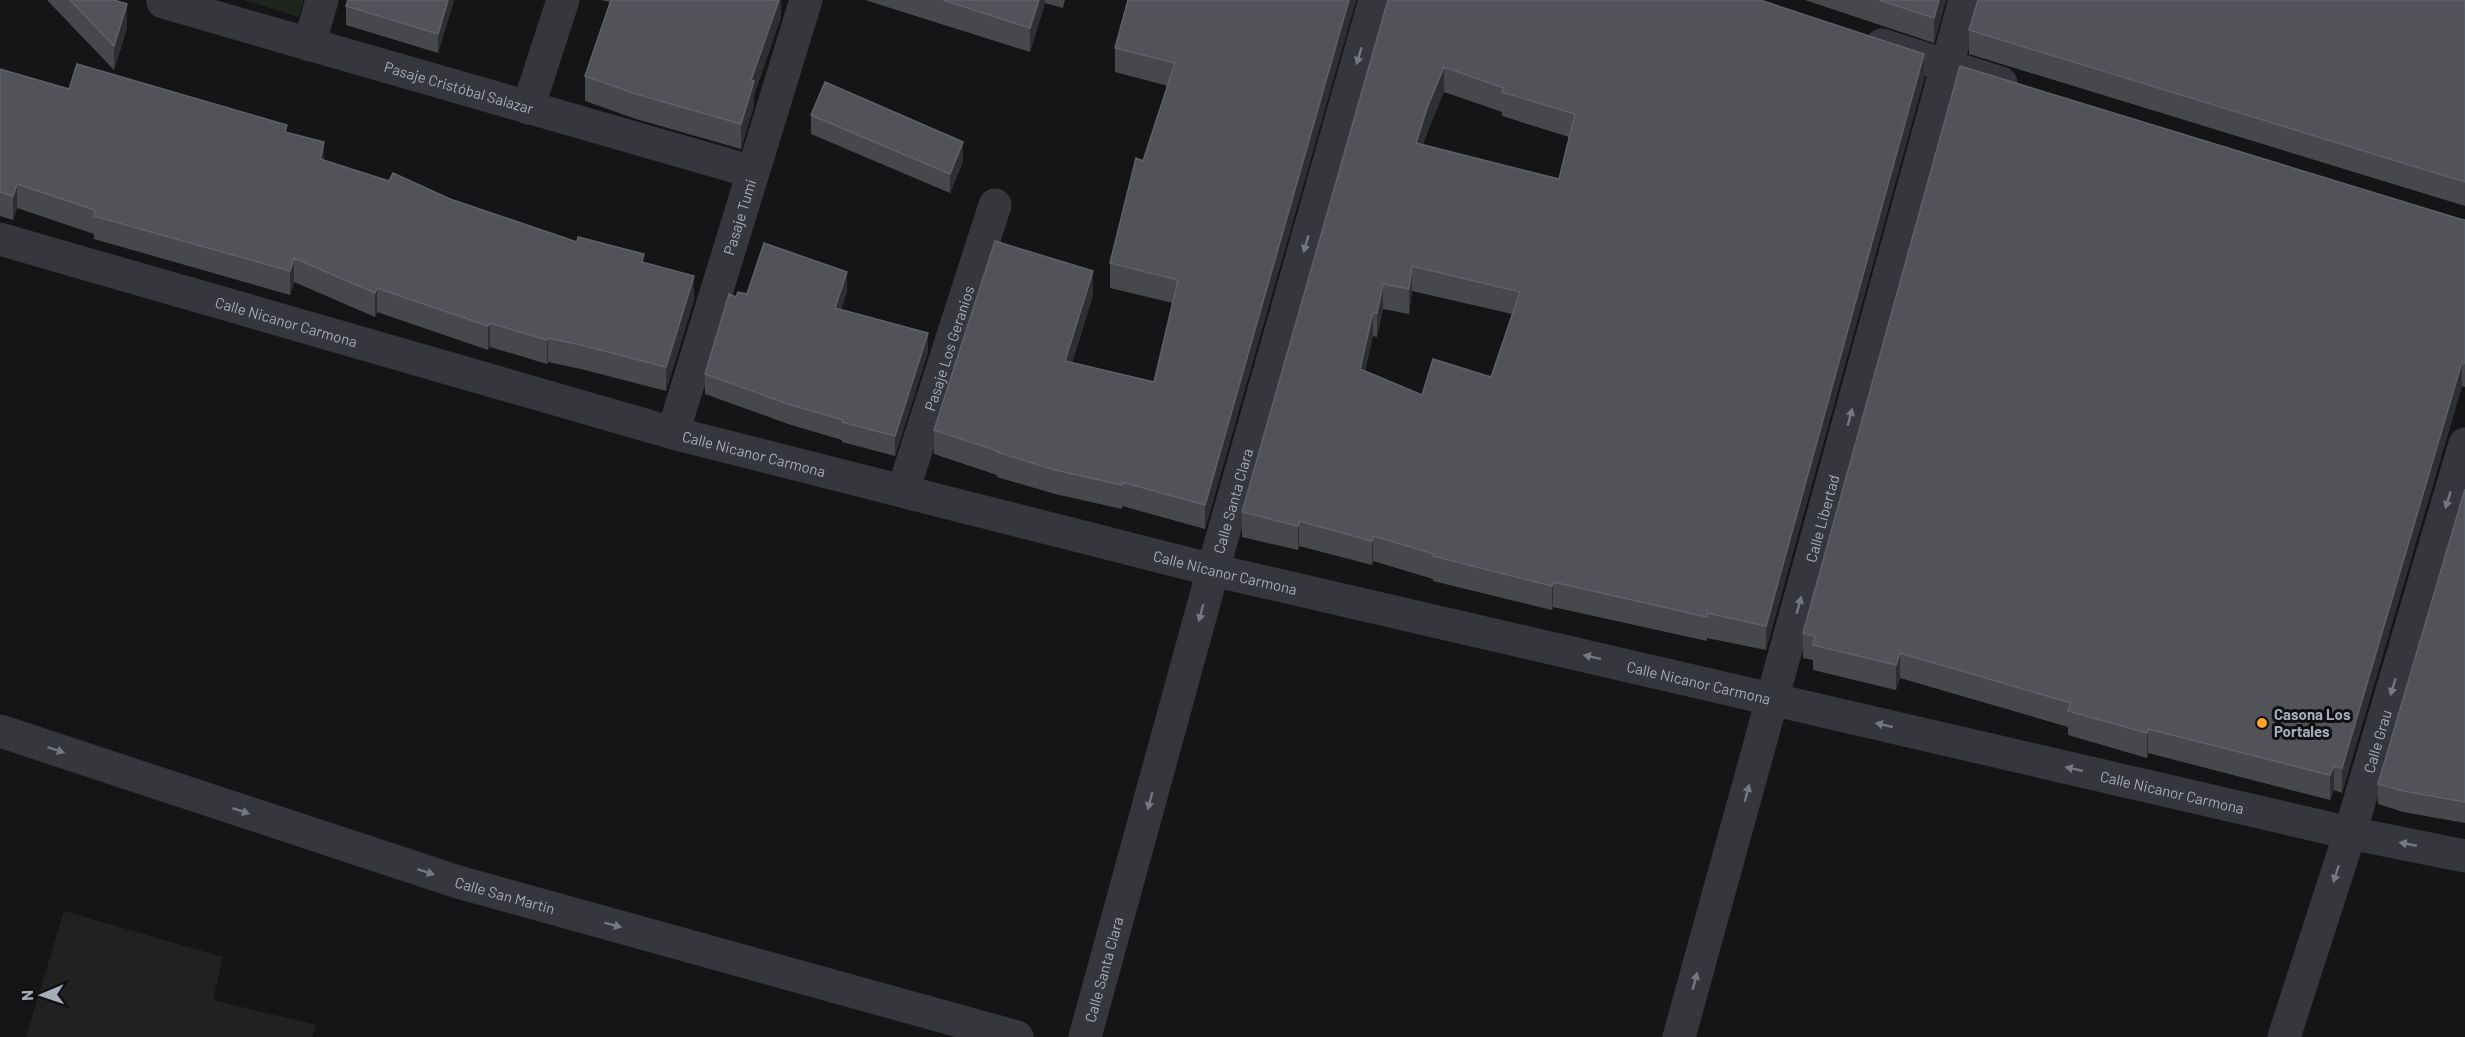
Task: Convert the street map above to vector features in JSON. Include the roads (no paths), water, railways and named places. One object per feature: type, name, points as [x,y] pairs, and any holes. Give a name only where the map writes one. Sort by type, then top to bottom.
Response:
[{"type":"street","points":[[309,45],[322,0]]},
{"type":"street","points":[[528,108],[563,0]]},
{"type":"street","name":"Pasaje Tumi","points":[[673,433],[806,0]]},
{"type":"street","name":"Calle Santa Clara","points":[[1085,1037],[1213,570],[1375,0]]},
{"type":"street","name":"Calle Libertad","points":[[1679,1037],[1965,0]]},
{"type":"street","name":"Pasaje Cristóbal Salazar","points":[[164,1],[309,45],[753,172]]},
{"type":"street","points":[[1858,37],[2034,93]]},
{"type":"street","name":"Pasaje Los Geranios","points":[[903,491],[995,206]]},
{"type":"street","name":"Calle Nicanor Carmona","points":[[0,239],[673,433],[1213,570],[2350,833],[2465,856]]},
{"type":"street","name":"Calle Grau","points":[[2284,1037],[2350,833],[2465,444]]},
{"type":"street","name":"Calle San Martín","points":[[0,731],[458,882],[1017,1037]]},
{"type":"place","name":"Casona Los Portales","points":[[2262,723]]}]
